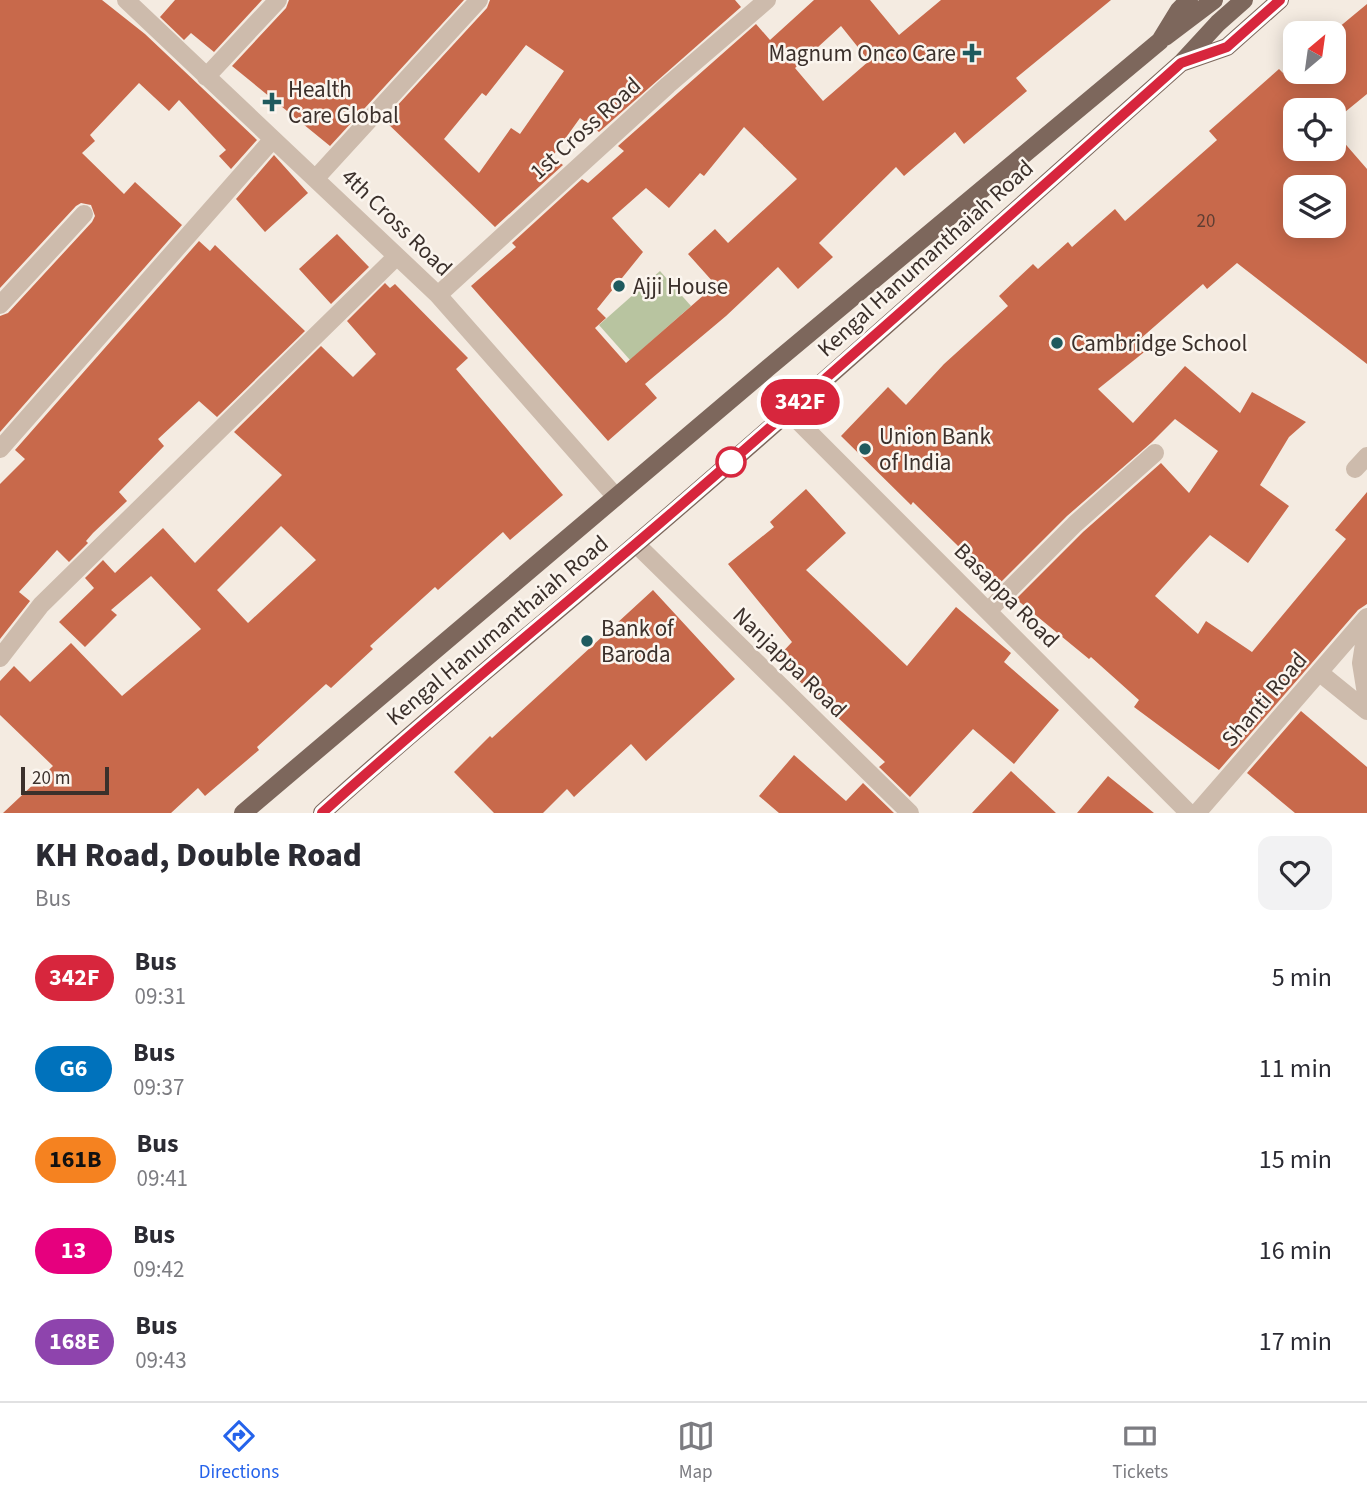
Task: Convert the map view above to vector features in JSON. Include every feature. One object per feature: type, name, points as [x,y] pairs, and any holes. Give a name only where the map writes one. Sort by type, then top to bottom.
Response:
[{"type":"main road","points":[[1181,63],[1218,23],[1244,0]]},
{"type":"main road","name":"Kengal Hanumanthaiah Road","points":[[322,813],[480,674],[789,412],[1181,63],[1227,47],[1280,0]]},
{"type":"main road","name":"Kengal Hanumanthaiah Road","points":[[243,813],[1201,4]]},
{"type":"street","name":"4th Cross Road","points":[[126,0],[438,295],[617,497]]},
{"type":"street","points":[[206,77],[278,0]]},
{"type":"street","points":[[316,178],[479,0]]},
{"type":"street","name":"1st Cross Road","points":[[438,295],[668,85],[767,0]]},
{"type":"street","points":[[0,449],[273,139]]},
{"type":"street","points":[[0,305],[84,214]]},
{"type":"street","points":[[0,657],[41,605],[396,257]]},
{"type":"street","name":"Basappa Road","points":[[789,412],[1189,813]]},
{"type":"street","points":[[988,611],[1075,524],[1155,453]]},
{"type":"street","name":"Nanjappa Road","points":[[636,544],[910,813]]},
{"type":"street","name":"Shanti Road","points":[[1197,813],[1367,617]]},
{"type":"street","points":[[1367,625],[1361,663],[1367,700]]},
{"type":"street","points":[[1320,673],[1367,711]]},
{"type":"green space","points":[[660,271],[691,306],[630,360],[599,325]]},
{"type":"building","points":[[0,0],[102,0],[145,34],[257,140],[231,169],[219,156],[226,150],[179,100],[169,111],[139,83],[90,135],[95,141],[82,153],[124,194],[135,182],[182,225],[0,432],[0,316],[8,313],[95,216],[91,205],[81,203],[76,206],[0,288]]},
{"type":"building","points":[[175,0],[262,0],[214,52],[191,33],[184,40],[160,17]]},
{"type":"building","points":[[289,0],[464,0],[330,146],[232,66],[286,8]]},
{"type":"building","points":[[490,0],[735,0],[741,7],[599,132],[580,118],[552,157],[563,165],[495,227],[384,120],[487,8]],"holes":[[[526,45],[564,71],[520,134],[511,128],[479,173],[444,139],[482,93],[486,96]]]},
{"type":"building","points":[[814,0],[870,0],[899,35],[941,0],[1111,0],[1016,78],[1027,91],[964,144],[955,132],[904,176],[896,167],[819,243],[833,257],[798,289],[778,267],[726,316],[645,384],[657,398],[608,441],[471,286],[516,247],[512,243],[582,179],[588,183],[624,151],[618,146],[756,24],[770,40]],"holes":[[[841,26],[869,61],[823,101],[795,68]],[[744,127],[797,179],[728,243],[715,229],[688,254],[714,283],[626,363],[595,328],[606,318],[597,309],[643,252],[612,218],[646,188],[669,208],[700,173],[704,176]]]},
{"type":"building","points":[[1367,4],[1367,94],[1346,111],[1346,98],[1283,98],[1283,161],[1346,161],[1346,145],[1367,169],[1367,364],[1237,263],[1207,289],[1203,284],[1139,340],[1148,349],[1098,389],[1133,423],[1185,366],[1240,413],[1252,392],[1306,422],[1289,437],[1260,485],[1289,506],[1248,563],[1210,535],[1155,596],[1198,634],[1206,621],[1252,652],[1346,539],[1335,530],[1367,492],[1367,604],[1358,610],[1219,770],[1134,707],[1139,700],[1091,657],[1089,659],[1016,599],[1083,532],[1161,463],[1189,493],[1218,451],[1175,419],[1067,516],[998,585],[841,436],[888,387],[906,405],[944,364],[1008,306],[999,296],[1033,264],[1038,269],[1068,242],[1072,247],[1115,209],[1125,221],[1217,140],[1209,131],[1279,69],[1283,73],[1283,84],[1346,84],[1346,21]]},
{"type":"building","points":[[274,155],[308,193],[265,232],[236,199]]},
{"type":"building","points":[[337,234],[369,267],[331,304],[299,269]]},
{"type":"building","points":[[199,241],[210,251],[215,245],[305,331],[217,417],[199,401],[158,439],[164,446],[119,492],[127,501],[93,533],[86,541],[88,543],[69,562],[57,550],[19,592],[30,601],[0,639],[0,484],[25,459],[15,450]]},
{"type":"building","points":[[385,283],[390,288],[395,284],[468,358],[456,369],[563,495],[510,540],[503,532],[438,590],[435,587],[370,646],[373,649],[331,688],[326,684],[257,747],[259,750],[205,796],[198,788],[171,813],[3,813],[53,766],[0,715],[0,681],[14,666],[30,682],[71,643],[122,696],[201,629],[151,576],[111,610],[117,615],[85,647],[59,622],[94,588],[85,578],[103,560],[115,573],[163,528],[195,563],[282,475],[234,432],[321,346],[353,377],[376,354],[347,321]],"holes":[[[281,526],[316,560],[248,623],[217,590]]]},
{"type":"building","points":[[806,489],[846,533],[806,570],[907,666],[956,607],[1011,653],[1004,662],[1059,710],[1014,764],[973,729],[910,797],[879,767],[885,762],[776,659],[792,642],[728,564],[774,527],[770,522]]},
{"type":"building","points":[[653,590],[735,679],[646,761],[631,744],[574,797],[567,789],[543,813],[494,813],[454,772],[490,736],[492,738]]},
{"type":"building","points":[[1301,711],[1367,767],[1367,813],[1295,813],[1247,773]]},
{"type":"building","points":[[794,755],[846,801],[863,783],[894,813],[779,813],[759,796]]},
{"type":"building","points":[[1011,771],[1056,813],[972,813]]},
{"type":"building","points":[[1108,776],[1154,813],[1077,813]]},
{"type":"bus line","name":"342F","points":[[322,813],[480,674],[789,412],[1181,63],[1227,47],[1280,0]]},
{"type":"place","name":"Magnum Onco Care","points":[[972,53]]},
{"type":"place","name":"Health Care Global","points":[[272,102]]},
{"type":"place","name":"Ajji House","points":[[619,286]]},
{"type":"place","name":"Cambridge School","points":[[1057,343]]},
{"type":"place","name":"Union Bank of India","points":[[865,449]]},
{"type":"place","name":"Bank of Baroda","points":[[587,641]]}]
